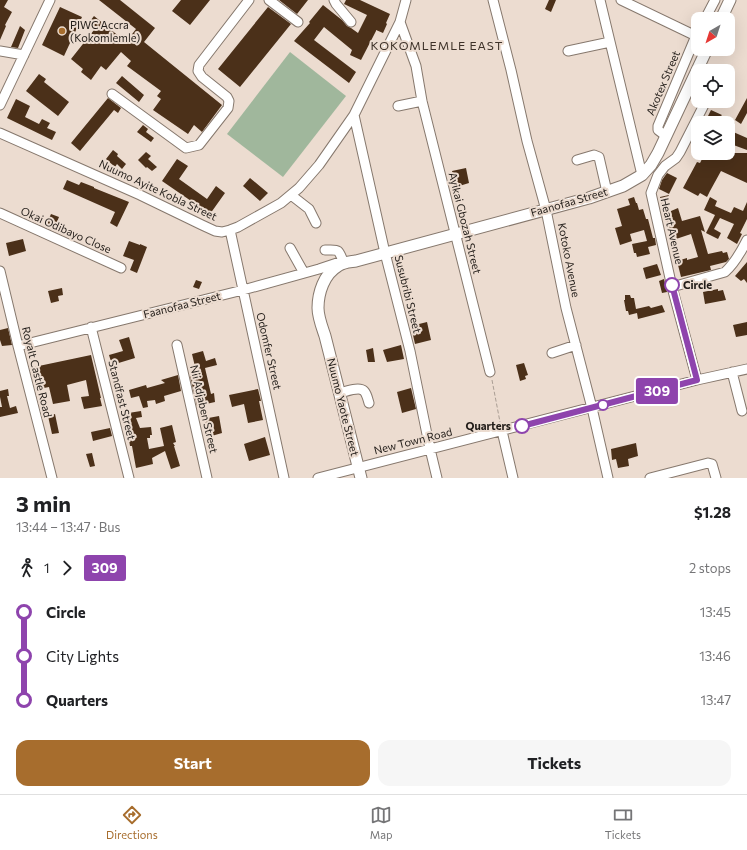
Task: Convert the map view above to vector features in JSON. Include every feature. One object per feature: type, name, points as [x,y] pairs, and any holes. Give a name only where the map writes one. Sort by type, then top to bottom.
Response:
[{"type":"main road","points":[[724,12],[730,0]]},
{"type":"main road","name":"Faanofaa Street","points":[[348,262],[589,198],[623,186],[642,175],[651,165],[704,56]]},
{"type":"main road","name":"Nuumo Yaote Street","points":[[348,262],[331,281],[329,286],[324,306],[325,336],[338,393],[360,473]]},
{"type":"street","points":[[0,105],[50,0]]},
{"type":"street","points":[[112,94],[186,148],[199,145],[228,108],[229,101],[227,97],[202,77],[198,71],[199,65],[249,0]]},
{"type":"street","points":[[269,0],[298,22]]},
{"type":"street","points":[[334,0],[351,22]]},
{"type":"street","points":[[230,230],[281,203],[299,188],[319,165],[354,115],[400,22],[406,0]]},
{"type":"street","name":"Kotoko Avenue","points":[[493,0],[527,141],[546,210],[566,308],[592,408],[608,478]]},
{"type":"street","points":[[600,0],[642,175]]},
{"type":"street","name":"Akotex Street","points":[[621,0],[691,31]]},
{"type":"street","points":[[709,12],[715,0]]},
{"type":"street","name":"Ayikai Gbozah Street","points":[[400,22],[416,66],[422,101],[490,372]]},
{"type":"street","points":[[568,51],[610,42]]},
{"type":"street","name":"Akotex Street","points":[[666,136],[658,130],[658,126],[691,48]]},
{"type":"street","points":[[0,51],[24,55]]},
{"type":"street","points":[[398,106],[422,101]]},
{"type":"street","name":"Heart Avenue","points":[[697,380],[672,287],[651,193],[658,175],[676,158],[680,152],[702,108]]},
{"type":"street","name":"Susubribi Street","points":[[354,115],[385,253],[410,350],[437,478]]},
{"type":"street","name":"Nuumo Ayite Kobla Street","points":[[0,133],[133,191],[202,225],[222,232],[230,230]]},
{"type":"street","points":[[577,160],[594,155],[599,158],[607,192]]},
{"type":"street","points":[[291,195],[309,209],[316,223]]},
{"type":"street","name":"Okai Odibayo Close","points":[[0,213],[121,268]]},
{"type":"street","name":"Odomfer Street","points":[[230,230],[284,478]]},
{"type":"street","points":[[672,287],[725,272],[738,258],[747,240]]},
{"type":"street","points":[[290,248],[304,273]]},
{"type":"street","points":[[325,250],[337,250],[348,262]]},
{"type":"street","name":"Faanofaa Street","points":[[18,346],[243,290],[348,262]]},
{"type":"street","name":"Royalt Castle Road","points":[[0,271],[52,478]]},
{"type":"street","name":"Standfast Street","points":[[91,327],[129,478]]},
{"type":"street","name":"Nii Adjaben Street","points":[[177,345],[207,478]]},
{"type":"street","points":[[552,353],[576,345]]},
{"type":"street","name":"New Town Road","points":[[318,478],[360,473],[430,449],[697,380],[747,369]]},
{"type":"street","points":[[732,372],[742,411]]},
{"type":"street","points":[[338,393],[362,389],[366,392],[369,403]]},
{"type":"street","points":[[502,431],[513,478]]},
{"type":"street","points":[[650,478],[708,464],[712,464],[716,478]]},
{"type":"path","points":[[490,372],[502,431]]},
{"type":"green space","points":[[290,52],[346,96],[283,177],[227,134]]},
{"type":"building","points":[[0,0],[8,0],[4,7],[12,12],[5,25],[6,26],[0,40]]},
{"type":"building","points":[[99,0],[120,0],[155,28],[144,42],[222,105],[202,132],[194,125],[188,134],[153,110],[161,99],[157,96],[161,91],[127,66],[131,61],[121,52],[106,70],[101,66],[91,80],[81,72],[83,69],[71,59],[94,30],[87,25],[94,16],[126,42],[136,29]]},
{"type":"building","points":[[181,0],[210,0],[190,25],[172,11]]},
{"type":"building","points":[[279,0],[308,0],[297,14]]},
{"type":"building","points":[[346,0],[360,0],[390,14],[383,33],[376,30],[361,60],[350,55],[352,50],[324,27],[314,40],[356,72],[349,83],[294,41],[323,5],[342,20],[347,26],[358,33],[367,15],[344,4]]},
{"type":"building","points":[[549,0],[556,0],[551,12],[545,9]]},
{"type":"building","name":"PIWC Accra (Kokomlemle)","points":[[60,7],[82,17],[64,56],[42,45]]},
{"type":"building","points":[[268,7],[291,24],[240,87],[218,69]]},
{"type":"building","points":[[20,26],[25,30],[18,48],[11,47]]},
{"type":"building","points":[[39,74],[46,79],[44,82],[69,102],[58,116],[26,91]]},
{"type":"building","points":[[122,76],[144,95],[139,102],[116,83]]},
{"type":"building","points":[[108,98],[121,108],[118,113],[114,110],[80,151],[71,143]]},
{"type":"building","points":[[747,98],[747,113],[741,124],[735,120]]},
{"type":"building","points":[[16,99],[30,106],[25,117],[39,124],[42,119],[50,123],[47,128],[56,132],[52,140],[7,118]]},
{"type":"building","points":[[711,110],[722,115],[721,116],[708,116]]},
{"type":"building","points":[[143,125],[148,129],[146,132],[154,138],[151,142],[137,132]]},
{"type":"building","points":[[735,133],[747,138],[747,150],[735,146]]},
{"type":"building","points":[[113,150],[126,164],[122,169],[117,164],[115,167],[106,159]]},
{"type":"building","points":[[146,152],[151,156],[148,159],[157,167],[152,171],[147,167],[146,168],[138,160]]},
{"type":"building","points":[[735,153],[747,153],[747,183],[721,171],[707,197],[700,193],[698,196],[683,188],[697,162],[700,163],[702,160],[735,160]]},
{"type":"building","points":[[177,159],[188,166],[179,179],[207,199],[216,186],[225,193],[210,214],[162,181]]},
{"type":"building","points":[[466,168],[469,183],[456,187],[452,171]]},
{"type":"building","points":[[667,173],[677,178],[669,194],[659,189],[662,180]]},
{"type":"building","points":[[250,178],[268,193],[260,201],[243,186]]},
{"type":"building","points":[[67,180],[79,185],[81,182],[129,202],[117,227],[110,223],[115,212],[63,189]]},
{"type":"building","points":[[669,195],[662,207],[660,197]]},
{"type":"building","points":[[634,197],[639,210],[643,209],[646,219],[648,219],[656,245],[648,247],[650,254],[637,257],[636,253],[634,253],[632,244],[647,241],[644,230],[630,234],[632,241],[620,245],[615,228],[622,226],[617,209],[630,205],[628,199]]},
{"type":"building","points":[[710,197],[717,201],[715,206],[731,213],[734,207],[743,211],[747,202],[747,219],[740,233],[742,234],[737,244],[727,238],[734,224],[720,218],[714,229],[721,233],[718,239],[706,233],[715,215],[704,210]]},
{"type":"building","points":[[678,208],[682,221],[700,216],[705,232],[701,230],[708,254],[722,251],[723,253],[727,252],[729,259],[726,262],[710,266],[711,270],[681,277],[677,261],[698,257],[691,234],[673,240],[664,214],[668,216],[671,211]]},
{"type":"building","points":[[51,214],[59,217],[54,229],[46,225]]},
{"type":"building","points":[[23,239],[26,251],[9,256],[6,243]]},
{"type":"building","points":[[129,241],[147,247],[137,273],[130,270],[134,260],[123,256]]},
{"type":"building","points":[[747,262],[747,283],[744,279],[741,281],[735,276]]},
{"type":"building","points":[[657,264],[661,275],[646,279],[643,268]]},
{"type":"building","points":[[664,279],[667,292],[662,293],[659,281]]},
{"type":"building","points":[[196,280],[202,282],[199,289],[193,287]]},
{"type":"building","points":[[62,288],[63,295],[58,296],[59,301],[51,303],[48,291]]},
{"type":"building","points":[[718,289],[718,291],[723,290],[726,300],[705,304],[703,292]]},
{"type":"building","points":[[625,295],[630,295],[631,298],[634,298],[636,309],[649,306],[651,308],[662,305],[665,312],[638,319],[637,313],[629,315],[628,311],[626,311],[624,300]]},
{"type":"building","points":[[427,322],[431,340],[415,344],[411,326]]},
{"type":"building","points":[[747,322],[747,335],[736,337],[733,325]]},
{"type":"building","points":[[8,328],[12,345],[2,346],[0,340],[0,330]]},
{"type":"building","points":[[129,337],[135,358],[112,365],[109,355],[123,351],[119,340]]},
{"type":"building","points":[[401,345],[404,359],[387,362],[383,350]]},
{"type":"building","points":[[373,348],[375,362],[368,362],[366,350]]},
{"type":"building","points":[[203,351],[206,361],[215,358],[217,365],[205,368],[211,394],[214,393],[215,402],[197,406],[190,376],[197,375],[192,354]]},
{"type":"building","points":[[91,355],[102,406],[84,409],[81,397],[89,396],[86,380],[67,385],[70,401],[53,404],[49,387],[39,389],[34,367]]},
{"type":"building","points":[[524,363],[528,375],[525,376],[526,379],[520,381],[516,365]]},
{"type":"building","points":[[178,375],[181,391],[164,396],[165,401],[156,404],[155,400],[147,401],[148,407],[143,408],[139,396],[131,398],[129,390],[146,385],[147,388],[165,383],[161,380]]},
{"type":"building","points":[[411,388],[416,409],[402,413],[397,392]]},
{"type":"building","points":[[8,389],[9,396],[7,396],[10,408],[16,406],[18,413],[0,417],[0,407],[2,407],[0,391]]},
{"type":"building","points":[[258,389],[263,420],[248,423],[244,404],[232,407],[229,395]]},
{"type":"building","points":[[141,411],[142,417],[136,418],[140,428],[151,427],[152,435],[150,435],[150,438],[147,438],[149,449],[164,446],[160,428],[172,425],[176,442],[173,443],[180,466],[171,469],[165,451],[152,458],[153,464],[136,468],[132,446],[130,446],[127,428],[125,428],[122,414]]},
{"type":"building","points":[[55,414],[59,433],[52,434],[48,416]]},
{"type":"building","points":[[219,416],[222,433],[208,437],[203,419]]},
{"type":"building","points":[[110,428],[112,436],[93,441],[91,432]]},
{"type":"building","points":[[265,437],[270,455],[249,461],[244,444]]},
{"type":"building","points":[[636,443],[638,456],[628,459],[629,466],[618,468],[616,459],[612,460],[611,449]]},
{"type":"building","points":[[92,453],[95,466],[90,467],[86,454]]},
{"type":"bus line","name":"309","points":[[522,426],[697,380],[672,285]]},
{"type":"place","name":"PIWC Accra (Kokomlemle)","points":[[62,31]]},
{"type":"place","name":"Circle","points":[[672,285]]},
{"type":"place","name":"Quarters","points":[[522,426]]},
{"type":"district","name":"KOKOMLEMLE EAST","points":[[437,46]]}]
